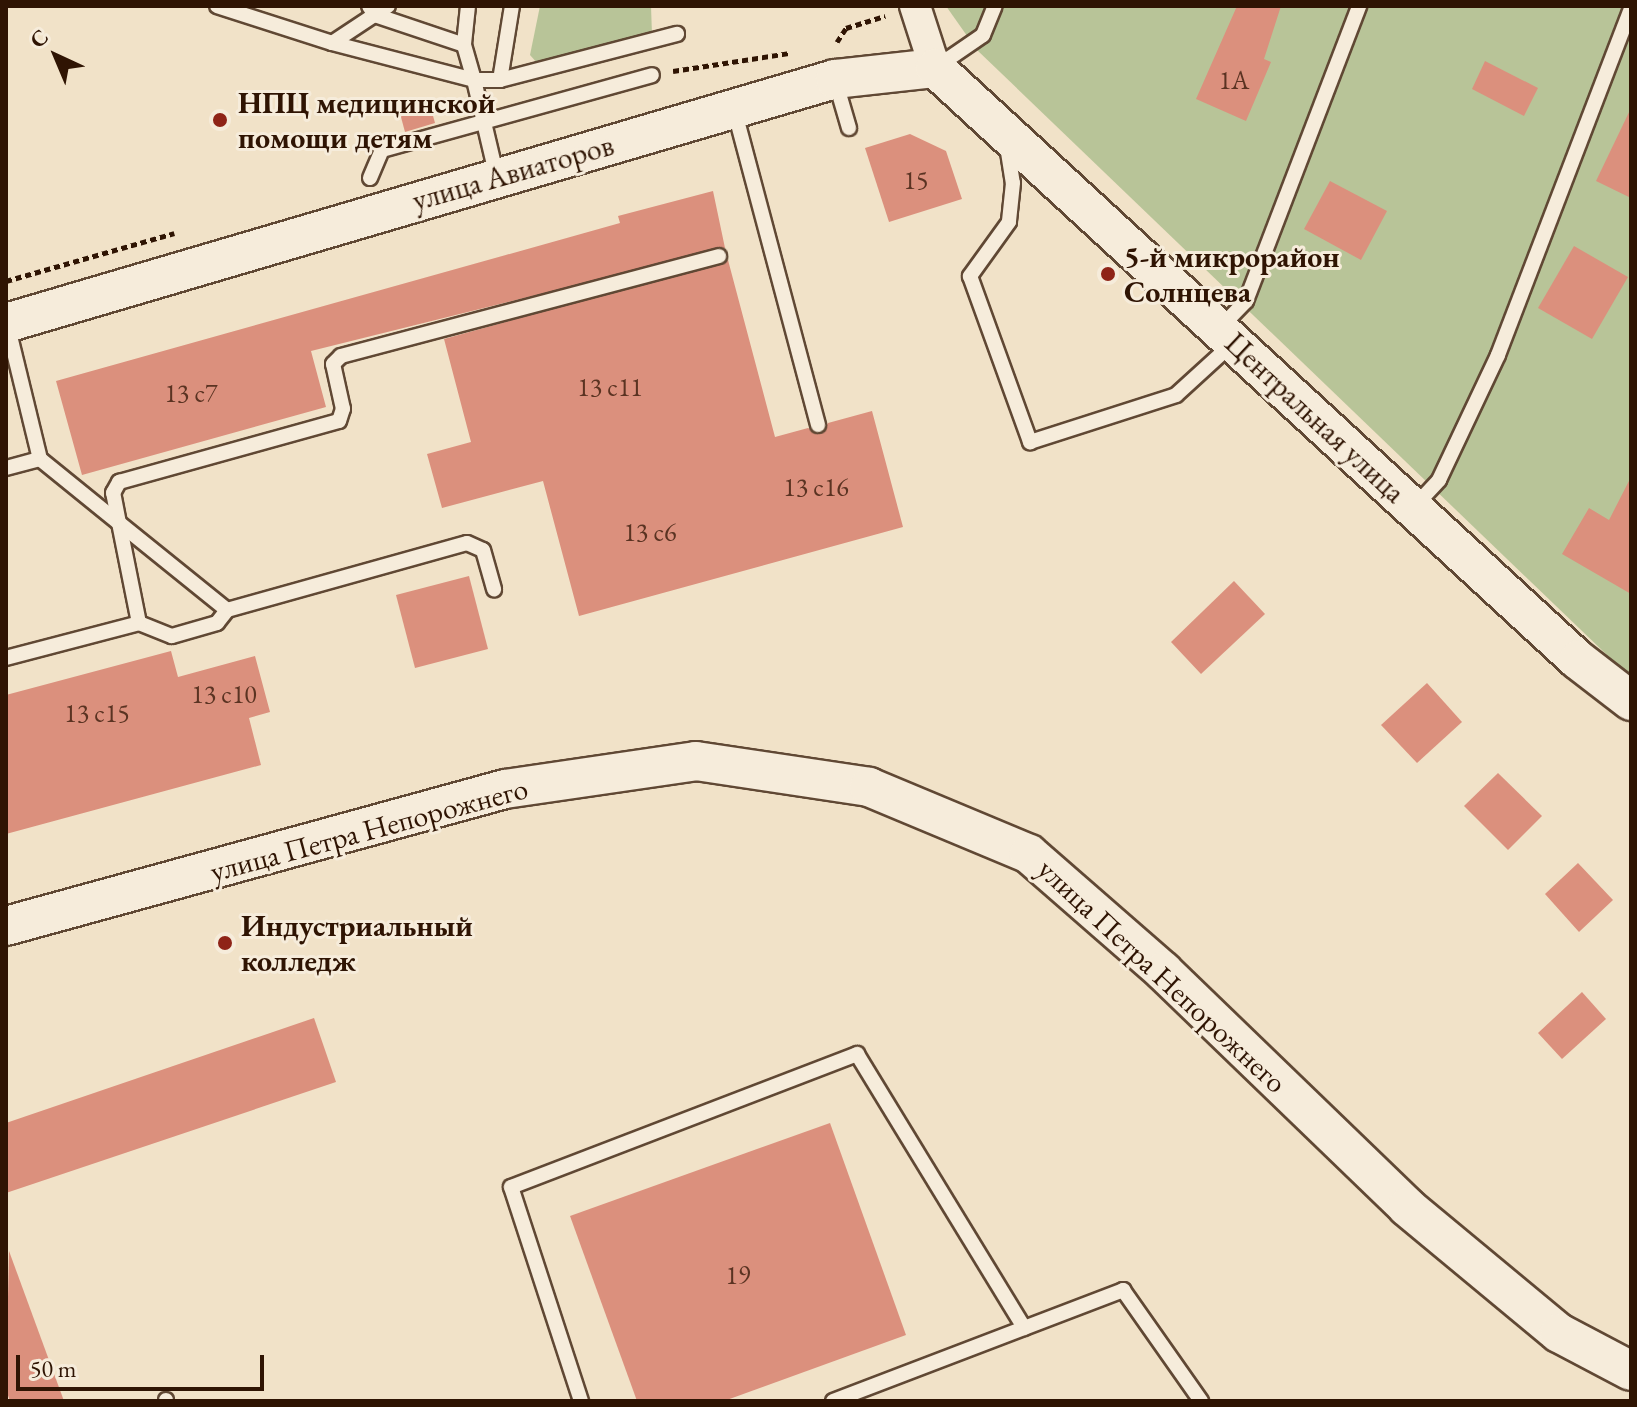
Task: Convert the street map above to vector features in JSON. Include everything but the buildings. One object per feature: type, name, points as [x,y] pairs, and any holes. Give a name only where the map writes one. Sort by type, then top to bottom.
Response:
[{"type":"street","points":[[907,8],[935,68],[1004,130]]},
{"type":"street","name":"улица Авиаторов","points":[[6,322],[734,108],[835,62],[935,68]]},
{"type":"street","name":"Центральная улица","points":[[1004,130],[1413,509],[1629,694]]},
{"type":"street","name":"улица Петра Непорожнего","points":[[6,926],[505,789],[696,761],[869,787],[1029,854],[1163,971],[1407,1207],[1559,1333],[1631,1371]]},
{"type":"lane","points":[[217,6],[332,43],[474,80],[500,80],[677,34]]},
{"type":"lane","points":[[332,43],[372,11],[388,6]]},
{"type":"lane","points":[[468,6],[464,45],[497,178]]},
{"type":"lane","points":[[500,80],[512,6]]},
{"type":"lane","points":[[935,68],[983,35],[995,6]]},
{"type":"lane","points":[[1004,130],[1013,183],[1009,222],[970,276],[1030,442],[1176,395],[1226,336],[1246,301],[1359,6]]},
{"type":"lane","points":[[1413,509],[1439,480],[1498,355],[1631,8]]},
{"type":"lane","points":[[372,11],[464,45]]},
{"type":"lane","points":[[835,62],[849,128]]},
{"type":"lane","points":[[370,178],[382,150],[652,75]]},
{"type":"lane","points":[[734,108],[818,425]]},
{"type":"lane","points":[[139,623],[113,493],[119,482],[339,421],[343,409],[333,364],[341,356],[719,256]]},
{"type":"lane","points":[[6,322],[40,459],[227,610]]},
{"type":"lane","points":[[6,468],[40,459]]},
{"type":"lane","points":[[6,658],[139,623],[169,636],[217,623],[227,610],[467,543],[483,550],[494,589]]},
{"type":"lane","points":[[581,1401],[511,1187],[857,1054],[1024,1328]]},
{"type":"lane","points":[[833,1401],[1123,1290],[1201,1401]]},
{"type":"path","points":[[835,62],[846,28],[907,8]]},
{"type":"path","points":[[652,75],[804,50]]},
{"type":"green space","points":[[540,6],[651,6],[652,35],[538,64],[530,55]]},
{"type":"green space","points":[[946,6],[1631,6],[1631,678],[977,50]]},
{"type":"place","name":"НПЦ медицинской помощи детям","points":[[220,120]]},
{"type":"place","name":"5-й микрорайон Солнцева","points":[[1108,274]]},
{"type":"place","name":"Индустриальный колледж","points":[[225,943]]}]
